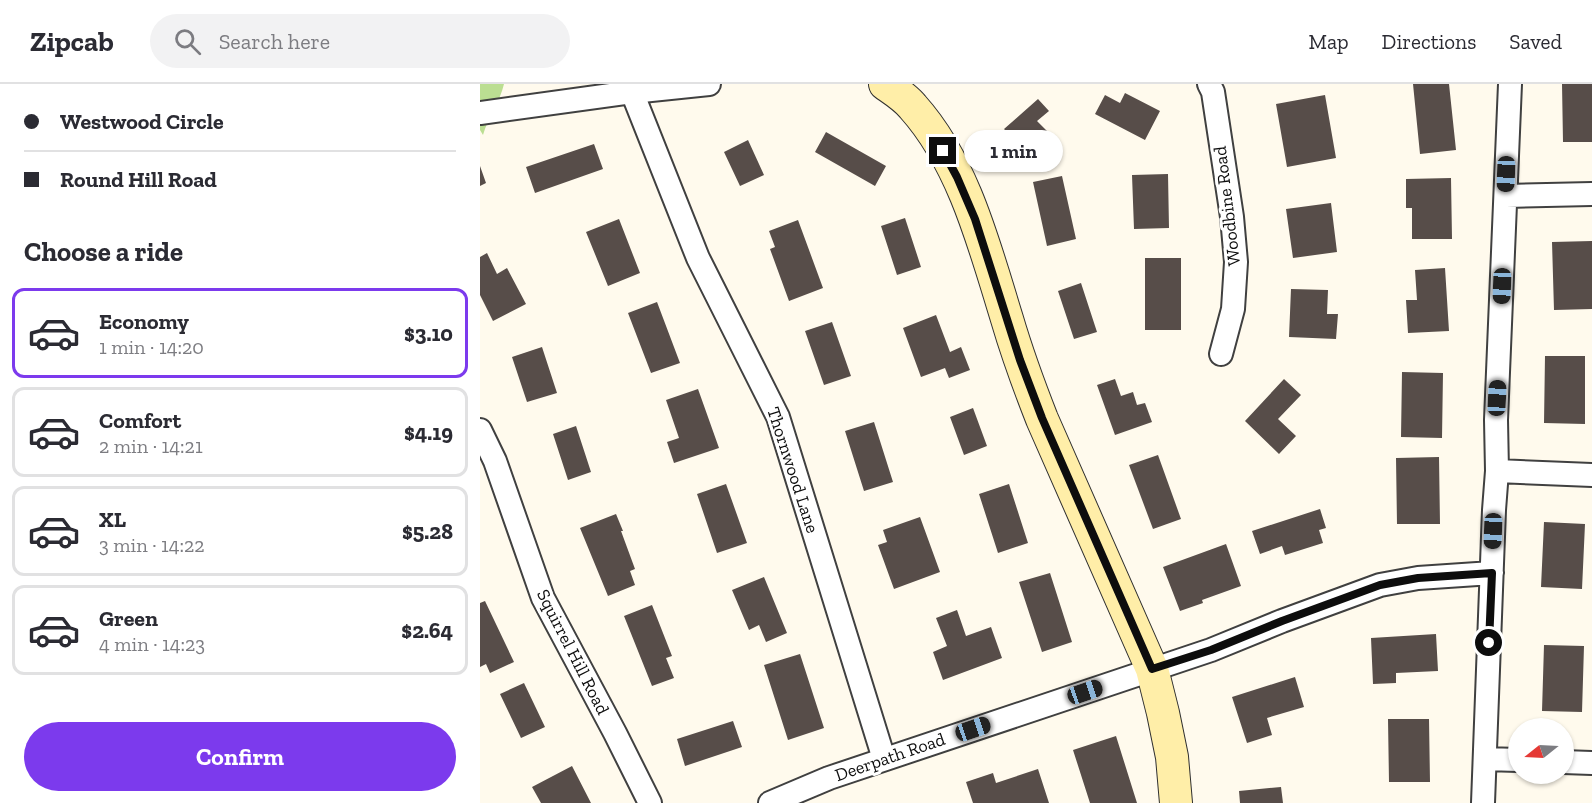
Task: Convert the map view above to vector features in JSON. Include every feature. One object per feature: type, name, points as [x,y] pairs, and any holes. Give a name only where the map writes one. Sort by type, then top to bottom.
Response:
[{"type":"street","points":[[480,113],[709,84]]},
{"type":"street","points":[[885,84],[912,105],[928,125],[967,198],[985,246],[1020,360],[1042,418],[1152,669],[1172,757],[1176,803]]},
{"type":"street","points":[[1483,803],[1510,84]]},
{"type":"street","name":"Woodbine Road","points":[[1212,87],[1232,217],[1236,261],[1233,309],[1221,354]]},
{"type":"street","name":"Thornwood Lane","points":[[633,92],[698,258],[778,417],[884,759]]},
{"type":"street","points":[[1506,196],[1592,195]]},
{"type":"street","name":"Squirrel Hill Road","points":[[480,430],[495,461],[543,598],[650,803]]},
{"type":"street","points":[[1497,471],[1592,475]]},
{"type":"street","name":"Deerpath Road","points":[[770,803],[829,778],[1211,650],[1380,585],[1418,578],[1492,573]]},
{"type":"street","points":[[1485,759],[1508,760]]},
{"type":"street","points":[[1574,762],[1592,763]]},
{"type":"green space","points":[[480,84],[504,84],[483,135],[480,130]]},
{"type":"building","points":[[1413,84],[1449,84],[1456,150],[1420,154]]},
{"type":"building","points":[[1562,84],[1592,84],[1592,142],[1563,142]]},
{"type":"building","points":[[1125,93],[1160,111],[1145,140],[1095,114],[1105,95],[1120,103]]},
{"type":"building","points":[[1325,95],[1336,158],[1287,167],[1276,104]]},
{"type":"building","points":[[1038,99],[1049,111],[1037,121],[1047,131],[1025,151],[1004,129]]},
{"type":"building","points":[[826,132],[886,166],[875,186],[815,152]]},
{"type":"building","points":[[748,140],[764,175],[740,186],[724,152]]},
{"type":"building","points":[[594,144],[603,169],[535,193],[526,167]]},
{"type":"building","points":[[480,166],[486,183],[480,186]]},
{"type":"building","points":[[1168,174],[1169,228],[1134,229],[1132,175]]},
{"type":"building","points":[[1062,176],[1076,239],[1047,246],[1033,182]]},
{"type":"building","points":[[1451,178],[1452,239],[1412,239],[1412,208],[1406,208],[1406,179]]},
{"type":"building","points":[[1331,203],[1337,252],[1293,258],[1286,209]]},
{"type":"building","points":[[905,218],[921,267],[897,275],[881,226]]},
{"type":"building","points":[[619,219],[640,273],[608,286],[586,232]]},
{"type":"building","points":[[798,220],[823,288],[789,301],[770,249],[775,247],[769,231]]},
{"type":"building","points":[[1592,241],[1592,309],[1554,310],[1552,242]]},
{"type":"building","points":[[487,253],[497,274],[507,268],[526,304],[493,321],[480,295],[480,257]]},
{"type":"building","points":[[1145,258],[1181,258],[1181,330],[1145,330]]},
{"type":"building","points":[[1445,268],[1449,331],[1408,333],[1406,300],[1417,300],[1415,270]]},
{"type":"building","points":[[1081,283],[1097,332],[1074,339],[1058,291]]},
{"type":"building","points":[[1291,289],[1328,290],[1327,314],[1338,314],[1336,339],[1289,337]]},
{"type":"building","points":[[657,302],[680,363],[651,373],[628,313]]},
{"type":"building","points":[[936,315],[950,352],[961,347],[970,370],[949,378],[945,368],[921,377],[903,328]]},
{"type":"building","points":[[832,322],[851,376],[824,385],[805,331]]},
{"type":"building","points":[[542,347],[557,393],[527,402],[512,357]]},
{"type":"building","points":[[1545,356],[1585,356],[1585,424],[1544,423]]},
{"type":"building","points":[[1402,372],[1443,373],[1442,438],[1401,437]]},
{"type":"building","points":[[1115,379],[1121,396],[1133,392],[1137,405],[1145,403],[1152,422],[1115,435],[1097,385]]},
{"type":"building","points":[[1284,379],[1301,395],[1278,419],[1296,436],[1279,454],[1245,421]]},
{"type":"building","points":[[698,389],[719,448],[674,463],[667,442],[679,438],[666,400]]},
{"type":"building","points":[[973,408],[987,446],[964,455],[950,417]]},
{"type":"building","points":[[874,422],[893,482],[864,491],[845,431]]},
{"type":"building","points":[[576,426],[591,472],[568,480],[553,434]]},
{"type":"building","points":[[1158,455],[1181,519],[1153,529],[1129,465]]},
{"type":"building","points":[[1439,457],[1440,524],[1397,524],[1396,458]]},
{"type":"building","points":[[726,484],[747,543],[717,553],[697,494]]},
{"type":"building","points":[[1009,484],[1028,543],[998,553],[979,494]]},
{"type":"building","points":[[1320,509],[1326,528],[1319,530],[1323,543],[1285,555],[1282,546],[1260,554],[1252,531]]},
{"type":"building","points":[[616,514],[635,569],[630,571],[635,585],[608,596],[580,528]]},
{"type":"building","points":[[920,517],[940,572],[894,589],[878,545],[887,542],[883,530]]},
{"type":"building","points":[[1544,522],[1585,524],[1582,589],[1541,587]]},
{"type":"building","points":[[1226,544],[1241,586],[1202,600],[1203,603],[1180,611],[1163,567]]},
{"type":"building","points":[[1050,573],[1072,642],[1042,652],[1019,582]]},
{"type":"building","points":[[764,577],[787,633],[766,642],[759,625],[749,630],[732,590]]},
{"type":"building","points":[[485,601],[514,662],[490,673],[486,664],[480,667],[480,603]]},
{"type":"building","points":[[652,605],[672,656],[666,658],[674,678],[652,686],[624,616]]},
{"type":"building","points":[[957,610],[966,636],[991,627],[1002,658],[943,680],[933,652],[947,646],[936,618]]},
{"type":"building","points":[[1436,634],[1438,671],[1396,673],[1396,683],[1373,684],[1371,638]]},
{"type":"building","points":[[1544,645],[1584,646],[1582,712],[1542,711]]},
{"type":"building","points":[[800,654],[824,728],[788,740],[764,665]]},
{"type":"building","points":[[1295,677],[1304,707],[1267,718],[1272,735],[1247,743],[1232,697]]},
{"type":"building","points":[[524,683],[545,727],[521,738],[500,694]]},
{"type":"building","points":[[1388,719],[1429,719],[1430,782],[1389,782]]},
{"type":"building","points":[[733,721],[742,747],[685,766],[677,739]]},
{"type":"building","points":[[1116,736],[1137,803],[1090,803],[1073,750]]},
{"type":"building","points":[[572,766],[591,803],[541,803],[532,787]]},
{"type":"building","points":[[1038,769],[1049,803],[973,803],[966,782],[993,773],[996,783]]},
{"type":"building","points":[[1281,787],[1283,803],[1240,803],[1239,791]]},
{"type":"route","points":[[943,151],[975,219],[1020,360],[1042,418],[1152,669],[1211,650],[1380,585],[1418,578],[1492,573],[1489,643]]}]
